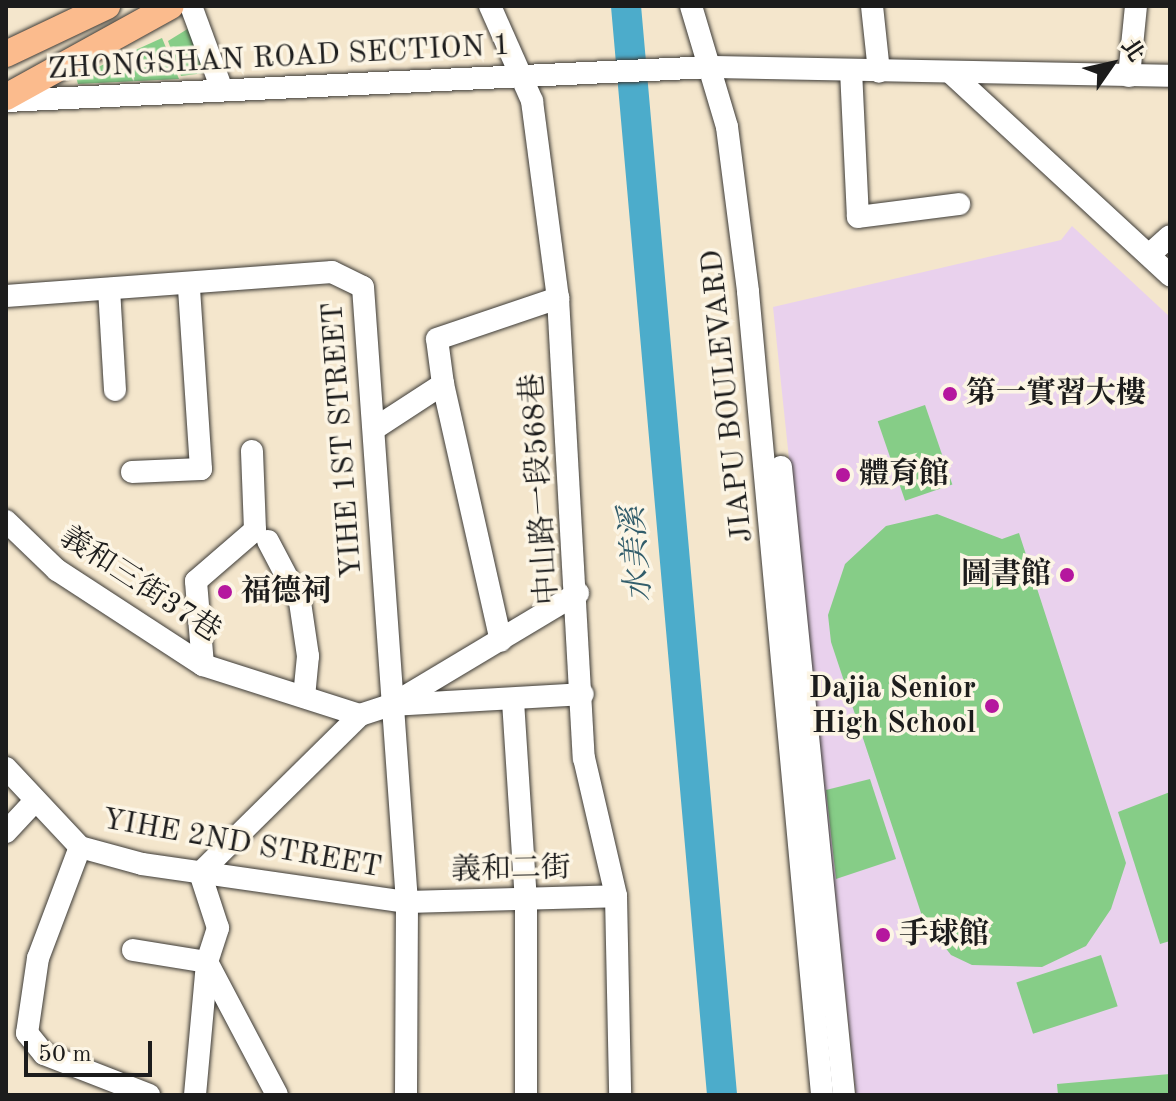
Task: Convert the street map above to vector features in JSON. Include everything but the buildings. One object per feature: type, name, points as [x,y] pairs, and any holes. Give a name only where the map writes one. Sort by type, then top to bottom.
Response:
[{"type":"main road","points":[[6,54],[107,6]]},
{"type":"main road","points":[[6,99],[171,6]]},
{"type":"street","points":[[191,6],[221,87]]},
{"type":"street","name":"中山路一段568巷","points":[[490,6],[523,77],[558,298],[578,593],[584,758],[616,896],[620,1095]]},
{"type":"street","name":"JIAPU BOULEVARD","points":[[691,6],[712,67],[727,127],[758,380],[822,1095]]},
{"type":"street","points":[[872,6],[879,72]]},
{"type":"street","points":[[1129,76],[1136,6]]},
{"type":"street","name":"ZHONGSHAN ROAD SECTION 1","points":[[6,99],[712,67]]},
{"type":"street","points":[[712,67],[1170,76]]},
{"type":"street","points":[[851,70],[858,217],[959,204]]},
{"type":"street","points":[[952,74],[1170,275]]},
{"type":"street","points":[[1149,255],[1170,236]]},
{"type":"street","name":"YIHE 1ST STREET","points":[[6,296],[352,276],[368,304],[391,705],[407,902],[406,1095]]},
{"type":"street","points":[[132,472],[201,469],[189,287]]},
{"type":"street","points":[[109,289],[115,390]]},
{"type":"street","points":[[501,641],[443,384],[437,339],[558,298]]},
{"type":"street","points":[[758,380],[777,426],[844,1095]]},
{"type":"street","points":[[377,427],[443,384]]},
{"type":"street","points":[[203,665],[196,581],[255,530],[252,451]]},
{"type":"street","name":"義和三街37巷","points":[[6,521],[57,570],[203,665],[360,715]]},
{"type":"street","points":[[268,541],[300,602],[308,656],[304,697]]},
{"type":"street","points":[[195,1095],[207,962],[218,928],[200,873],[360,715],[391,705],[578,593]]},
{"type":"street","points":[[391,705],[513,701],[583,694]]},
{"type":"street","points":[[513,701],[526,902],[526,1095]]},
{"type":"street","name":"YIHE 2ND STREET","points":[[6,768],[34,802],[80,847],[200,873],[407,902]]},
{"type":"street","points":[[6,832],[34,802]]},
{"type":"street","points":[[80,847],[38,958],[27,1033],[44,1054],[149,1095]]},
{"type":"street","name":"義和二街","points":[[407,902],[526,902],[616,896]]},
{"type":"street","points":[[133,950],[207,962]]},
{"type":"street","points":[[207,962],[277,1095]]},
{"type":"shaded area","name":"Dajia Senior High School","points":[[1072,226],[1170,317],[1170,1095],[856,1095],[773,307],[1061,240]]},
{"type":"green space","points":[[194,25],[212,72],[181,76],[168,41]]},
{"type":"green space","points":[[162,38],[179,79],[78,84],[76,77]]},
{"type":"green space","points":[[925,405],[952,484],[905,501],[878,421]]},
{"type":"green space","points":[[937,514],[1002,539],[1019,533],[1126,863],[1111,909],[1086,946],[1042,967],[972,965],[951,955],[923,919],[831,642],[828,615],[845,564],[886,526]]},
{"type":"green space","points":[[870,779],[896,859],[836,879],[826,790]]},
{"type":"green space","points":[[1170,792],[1170,941],[1160,944],[1118,812]]},
{"type":"green space","points":[[1101,955],[1118,1006],[1033,1034],[1016,983]]},
{"type":"green space","points":[[1170,1074],[1170,1095],[1058,1095],[1057,1084]]},
{"type":"waterway","name":"水美溪","points":[[626,6],[722,1095]]},
{"type":"place","name":"第一實習大樓","points":[[950,394]]},
{"type":"place","name":"體育館","points":[[843,475]]},
{"type":"place","name":"圖書館","points":[[1067,575]]},
{"type":"place","name":"福德祠","points":[[225,592]]},
{"type":"place","name":"Dajia Senior High School","points":[[992,706]]},
{"type":"place","name":"手球館","points":[[883,935]]}]
